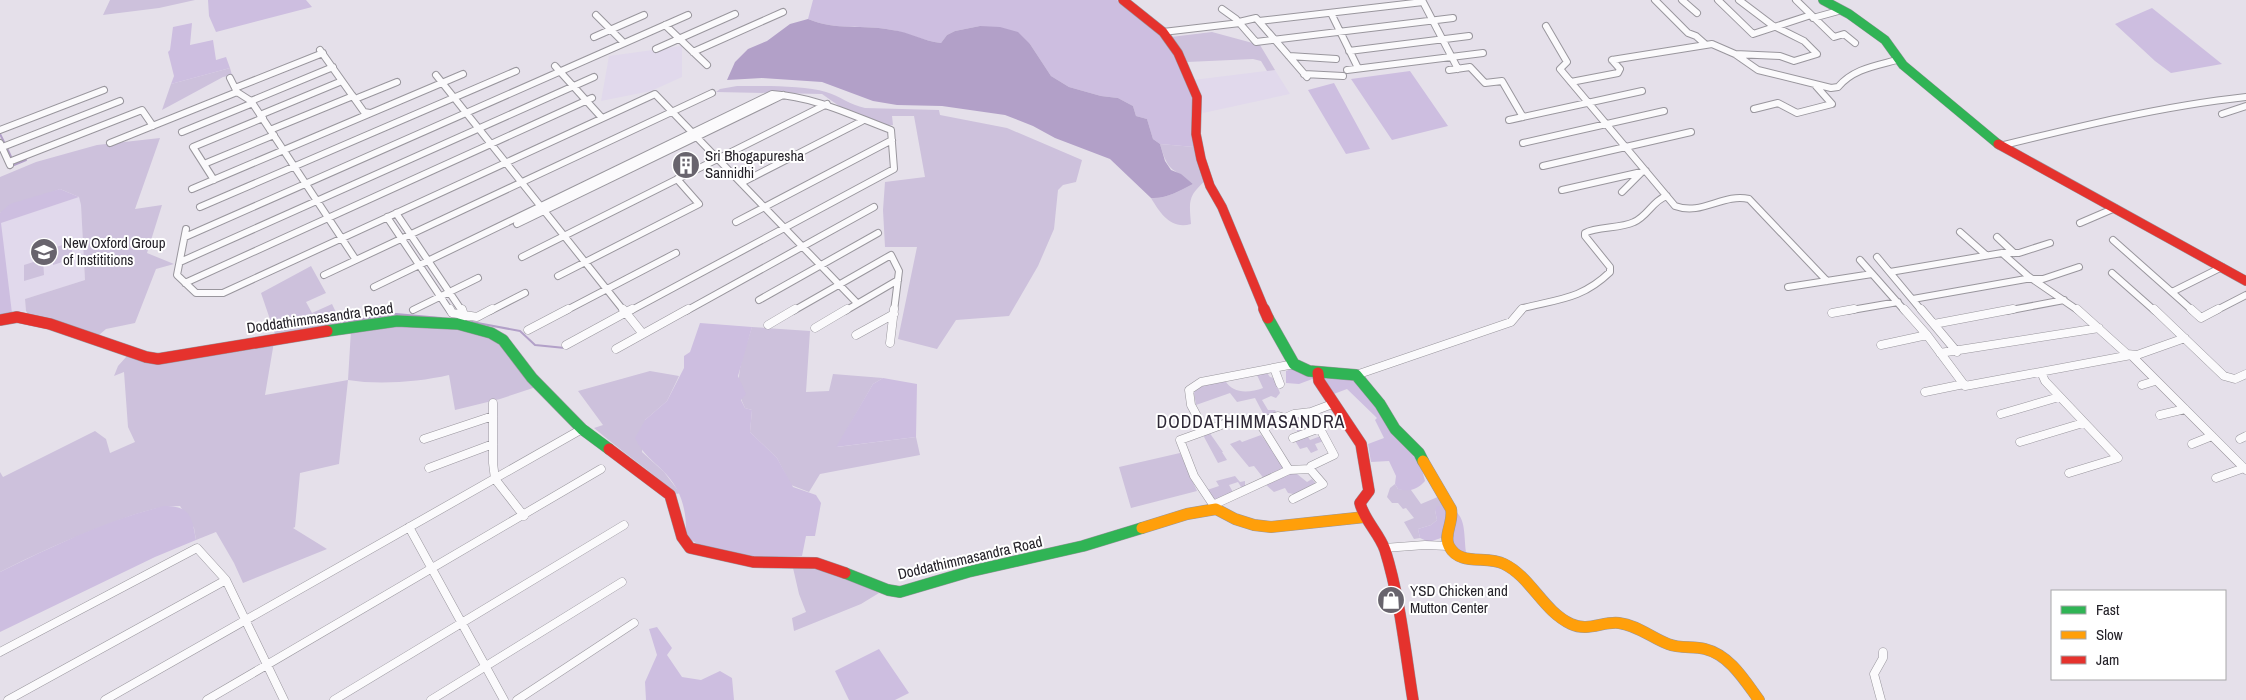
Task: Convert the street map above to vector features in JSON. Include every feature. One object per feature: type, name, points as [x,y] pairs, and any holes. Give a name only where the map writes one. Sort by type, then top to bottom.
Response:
[{"type":"street","points":[[1123,0],[1163,32],[1178,53],[1197,97],[1196,134],[1201,159],[1210,186],[1226,216],[1263,309],[1294,364],[1300,368],[1318,373],[1356,375],[1511,322],[1523,308],[1566,299],[1594,287],[1610,272],[1610,267],[1585,236],[1585,233],[1622,226],[1643,219],[1656,202],[1667,196]]},
{"type":"street","points":[[1373,0],[1376,8]]},
{"type":"street","points":[[1655,0],[1688,33],[1694,35],[1705,44]]},
{"type":"street","points":[[1682,0],[1696,13]]},
{"type":"street","points":[[1718,0],[1750,33],[1756,34],[1812,16],[1842,10]]},
{"type":"street","points":[[1735,54],[1780,56],[1794,61],[1816,55],[1802,39],[1795,38],[1776,27],[1739,0]]},
{"type":"street","points":[[1796,0],[1834,37],[1844,34],[1855,43]]},
{"type":"street","points":[[1824,0],[1842,10],[1884,40],[1892,49],[1897,60],[2000,146],[2246,281]]},
{"type":"street","points":[[1259,21],[1423,1],[1458,69]]},
{"type":"street","points":[[1222,9],[1240,23],[1256,42],[1274,38],[1454,18]]},
{"type":"street","points":[[694,52],[783,12]]},
{"type":"street","points":[[1331,13],[1358,68]]},
{"type":"street","points":[[596,14],[624,43]]},
{"type":"street","points":[[656,49],[734,14]]},
{"type":"street","points":[[594,37],[644,15]]},
{"type":"street","points":[[185,237],[466,113],[558,69],[688,15]]},
{"type":"street","points":[[1163,32],[1240,23],[1256,18],[1306,75],[1343,76]]},
{"type":"street","points":[[665,25],[707,65]]},
{"type":"street","points":[[1546,26],[1567,62],[1560,69],[1675,206],[1683,210],[1693,210],[1740,197],[1749,199],[1827,281]]},
{"type":"street","points":[[1349,50],[1469,36]]},
{"type":"street","points":[[1571,82],[1618,72],[1620,69],[1612,60],[1705,44],[1712,44],[1735,54],[1758,70],[1813,82],[1831,88],[1838,87],[1852,73],[1897,60]]},
{"type":"street","points":[[110,143],[321,52],[364,112],[370,113]]},
{"type":"street","points":[[1348,70],[1483,53]]},
{"type":"street","points":[[1289,56],[1336,58]]},
{"type":"street","points":[[182,132],[333,67]]},
{"type":"street","points":[[1449,70],[1470,67],[1482,82],[1502,81],[1523,117]]},
{"type":"street","points":[[558,69],[589,100],[602,118]]},
{"type":"street","points":[[200,208],[516,71]]},
{"type":"street","points":[[192,189],[463,74]]},
{"type":"street","points":[[436,75],[643,334]]},
{"type":"street","points":[[180,262],[594,77]]},
{"type":"street","points":[[230,78],[236,90],[252,102],[356,260]]},
{"type":"street","points":[[214,180],[193,147],[342,81]]},
{"type":"street","points":[[204,164],[354,97],[397,82]]},
{"type":"street","points":[[1754,109],[1778,103],[1793,113],[1800,113],[1832,104],[1813,82]]},
{"type":"street","points":[[0,130],[104,90]]},
{"type":"street","points":[[1509,120],[1642,91]]},
{"type":"street","points":[[324,275],[712,93]]},
{"type":"street","points":[[186,228],[177,275],[196,293],[223,293],[655,94],[857,303]]},
{"type":"street","points":[[375,289],[695,135],[785,94],[818,100],[862,121],[891,130],[894,169],[566,345]]},
{"type":"street","points":[[2000,146],[2200,102],[2245,98]]},
{"type":"street","points":[[185,283],[589,100]]},
{"type":"street","points":[[9,164],[1,146],[120,101]]},
{"type":"street","points":[[522,257],[827,104]]},
{"type":"street","points":[[2222,114],[2246,106]]},
{"type":"street","points":[[0,167],[142,110],[153,126]]},
{"type":"street","points":[[1523,143],[1664,111]]},
{"type":"street","points":[[741,183],[862,121]]},
{"type":"street","points":[[1543,166],[1691,132]]},
{"type":"street","points":[[736,222],[892,140]]},
{"type":"street","points":[[1562,190],[1644,171]]},
{"type":"street","points":[[1622,192],[1644,171]]},
{"type":"street","points":[[558,276],[699,204],[677,179]]},
{"type":"street","points":[[616,348],[874,207]]},
{"type":"street","points":[[2080,223],[2115,208]]},
{"type":"street","points":[[396,213],[450,292],[461,319]]},
{"type":"street","points":[[387,217],[452,313],[461,319],[477,317],[526,293]]},
{"type":"street","points":[[1960,232],[1986,255]]},
{"type":"street","points":[[760,300],[878,233]]},
{"type":"street","points":[[1997,238],[2014,253]]},
{"type":"street","points":[[2113,240],[2201,318],[2246,295]]},
{"type":"street","points":[[1890,272],[1986,255],[2014,253],[2050,243]]},
{"type":"street","points":[[528,330],[676,253]]},
{"type":"street","points":[[2002,253],[2099,328],[2122,350],[2131,355],[2245,469],[2216,478]]},
{"type":"street","points":[[768,325],[891,255],[899,271],[890,343]]},
{"type":"street","points":[[1877,257],[1958,352]]},
{"type":"street","points":[[1860,260],[1927,335],[1964,384]]},
{"type":"street","points":[[1913,299],[2034,279],[2044,279],[2079,267]]},
{"type":"street","points":[[2172,292],[2222,267]]},
{"type":"street","points":[[2112,273],[2186,338],[2224,376],[2232,380],[2246,374]]},
{"type":"street","points":[[1788,287],[1872,274]]},
{"type":"street","points":[[414,310],[478,278]]},
{"type":"street","points":[[815,328],[898,280]]},
{"type":"street","points":[[1934,324],[2064,300]]},
{"type":"street","points":[[1832,313],[1898,302]]},
{"type":"street","points":[[856,335],[894,314]]},
{"type":"street","name":"Doddathimmasandra Road","points":[[0,320],[16,317],[50,324],[146,357],[158,359],[377,323],[461,319],[503,340],[532,378],[582,428],[670,496],[676,506],[680,535],[684,543],[690,548],[753,562],[816,563],[829,566],[888,590],[900,592],[968,572],[1083,546],[1215,507]]},
{"type":"street","points":[[1940,353],[1958,352],[2099,328]]},
{"type":"street","points":[[1881,345],[1927,335]]},
{"type":"street","points":[[1926,392],[2131,355],[2186,338]]},
{"type":"street","points":[[1205,430],[1191,405],[1189,390],[1194,385],[1294,364]]},
{"type":"street","points":[[1274,368],[1280,384]]},
{"type":"street","points":[[2041,372],[2045,382],[2118,458],[2069,473]]},
{"type":"street","points":[[1318,373],[1319,381],[1361,444],[1369,492],[1360,503],[1365,517],[1375,528],[1384,548],[1400,614],[1413,700]]},
{"type":"street","points":[[1356,375],[1380,404],[1395,430],[1419,453],[1452,512],[1453,520],[1447,540],[1448,546],[1460,559],[1469,562],[1486,560],[1503,563],[1521,578],[1550,610],[1571,623],[1584,628],[1598,627],[1608,623],[1620,623],[1676,647],[1706,649],[1719,654],[1759,700]]},
{"type":"street","points":[[2142,385],[2155,380]]},
{"type":"street","points":[[2001,414],[2059,397]]},
{"type":"street","points":[[493,403],[492,463],[495,479],[524,516]]},
{"type":"street","points":[[1335,403],[1311,412],[1294,414],[1285,418],[1278,416],[1259,422],[1246,422],[1240,418],[1182,438],[1180,440],[1183,452],[1195,477],[1215,507],[1231,520],[1258,527],[1276,528],[1365,517]]},
{"type":"street","points":[[2160,415],[2185,409]]},
{"type":"street","points":[[1215,507],[1289,470],[1310,469],[1311,466],[1334,455],[1311,412]]},
{"type":"street","points":[[424,439],[493,416]]},
{"type":"street","points":[[1259,422],[1289,470]]},
{"type":"street","points":[[2020,442],[2083,422]]},
{"type":"street","points":[[104,700],[582,428]]},
{"type":"street","points":[[1293,438],[1320,428]]},
{"type":"street","points":[[2192,444],[2212,436]]},
{"type":"street","points":[[429,468],[493,444]]},
{"type":"street","points":[[207,700],[524,516],[601,469]]},
{"type":"street","points":[[1293,498],[1322,484],[1310,469]]},
{"type":"street","points":[[334,700],[624,525]]},
{"type":"street","points":[[409,527],[504,700]]},
{"type":"street","points":[[1384,548],[1418,547],[1437,544],[1448,546]]},
{"type":"street","points":[[0,652],[197,548],[226,580],[284,700]]},
{"type":"street","points":[[8,700],[226,580]]},
{"type":"street","points":[[431,700],[622,582]]},
{"type":"street","points":[[517,700],[634,623]]},
{"type":"street","points":[[1881,700],[1874,674],[1883,658],[1883,652]]},
{"type":"shaded area","points":[[110,0],[195,0],[159,8],[103,15]]},
{"type":"shaded area","points":[[208,0],[306,0],[312,7],[216,32],[209,16]]},
{"type":"shaded area","points":[[813,0],[1117,0],[1159,34],[1175,56],[1192,96],[1194,147],[1160,144],[1153,139],[1147,119],[1136,116],[1133,106],[1118,98],[1101,96],[1069,87],[1051,76],[1030,44],[980,26],[955,31],[947,35],[941,43],[881,28],[819,23],[808,19]]},
{"type":"shaded area","points":[[2152,8],[2222,64],[2171,73],[2155,61],[2115,24]]},
{"type":"shaded area","points":[[808,19],[829,25],[881,28],[898,31],[941,43],[947,35],[955,31],[980,26],[1000,27],[1018,32],[1030,44],[1051,76],[1069,87],[1101,96],[1118,98],[1133,106],[1136,116],[1147,119],[1153,139],[1160,144],[1165,161],[1171,170],[1181,174],[1193,184],[1168,196],[1151,198],[1110,159],[1055,138],[1033,126],[1005,115],[942,106],[897,105],[873,101],[822,82],[762,78],[727,80],[735,62],[748,49],[767,41],[790,24]]},
{"type":"shaded area","points":[[192,23],[190,45],[213,40],[216,60],[226,57],[230,68],[171,84],[174,76],[168,52],[170,50],[173,27]]},
{"type":"shaded area","points":[[1212,32],[1260,45],[1275,70],[1267,71],[1261,61],[1253,59],[1187,62],[1171,37]]},
{"type":"shaded area","points":[[682,46],[682,77],[651,91],[601,101],[609,56]]},
{"type":"shaded area","points":[[230,68],[232,75],[223,77],[162,110],[171,84]]},
{"type":"shaded area","points":[[1275,70],[1290,94],[1203,113],[1193,80]]},
{"type":"shaded area","points":[[1410,71],[1448,126],[1392,140],[1351,79]]},
{"type":"shaded area","points":[[1334,83],[1370,149],[1346,154],[1308,90]]},
{"type":"shaded area","points":[[737,86],[806,88],[831,94],[865,108],[939,110],[940,115],[1007,128],[1082,160],[1076,182],[1063,185],[1058,190],[1054,229],[1038,266],[1009,316],[956,320],[937,349],[898,339],[917,247],[885,247],[883,210],[885,182],[925,177],[914,116],[892,116],[893,125],[883,126],[842,108],[822,94],[716,92],[720,89]]},
{"type":"shaded area","points":[[160,138],[135,209],[162,205],[147,253],[174,264],[156,269],[135,323],[106,329],[99,335],[29,316],[26,311],[25,299],[85,280],[81,205],[79,197],[60,189],[0,213],[0,177],[36,162],[97,145]]},
{"type":"shaded area","points":[[1160,144],[1194,147],[1206,180],[1196,190],[1191,199],[1191,224],[1178,225],[1167,219],[1151,198],[1168,196],[1193,184],[1169,166]]},
{"type":"shaded area","points":[[60,189],[79,197],[1,223],[12,313],[0,316],[0,213],[10,204]]},
{"type":"shaded area","name":"New Oxford Group of Instititions","points":[[79,197],[85,280],[25,299],[26,311],[12,313],[0,223]]},
{"type":"shaded area","points":[[72,242],[72,259],[53,265],[53,248]]},
{"type":"shaded area","points":[[43,259],[44,275],[24,281],[24,265]]},
{"type":"shaded area","points":[[311,266],[326,293],[306,302],[312,313],[332,304],[342,325],[276,337],[261,293]]},
{"type":"shaded area","points":[[700,323],[752,327],[738,376],[746,394],[741,400],[745,408],[752,410],[750,432],[777,458],[793,487],[816,495],[821,503],[815,536],[806,536],[802,556],[752,558],[701,546],[686,537],[684,509],[679,493],[669,477],[644,452],[635,438],[645,420],[667,401],[684,368],[684,356],[690,352]]},
{"type":"shaded area","points":[[376,324],[423,325],[474,331],[500,342],[514,357],[536,387],[500,399],[455,410],[449,375],[398,382],[360,382],[348,380],[351,330]]},
{"type":"shaded area","points":[[752,327],[810,331],[806,392],[829,391],[833,374],[883,378],[873,384],[837,447],[916,437],[920,455],[820,474],[809,492],[791,485],[777,458],[750,432],[752,410],[745,408],[741,398],[739,388],[740,368]]},
{"type":"shaded area","points":[[274,342],[265,395],[348,380],[339,464],[300,473],[295,527],[293,528],[327,549],[243,583],[216,532],[196,540],[194,528],[180,506],[170,506],[142,512],[106,525],[52,547],[0,572],[0,472],[3,477],[95,431],[106,439],[110,453],[135,442],[128,427],[124,372],[114,376],[118,366],[127,356],[150,361]]},
{"type":"shaded area","points":[[1293,368],[1355,379],[1421,466],[1425,481],[1413,490],[1398,489],[1395,484],[1396,476],[1389,461],[1371,462],[1368,444],[1384,438],[1375,420],[1377,418],[1347,389],[1331,395],[1315,378],[1299,384],[1286,383],[1286,371]]},
{"type":"shaded area","points":[[650,371],[679,376],[667,401],[645,420],[642,452],[664,472],[680,493],[677,494],[594,428],[603,425],[578,391]]},
{"type":"shaded area","points":[[1267,373],[1270,377],[1274,378],[1280,393],[1276,398],[1271,396],[1262,400],[1268,410],[1275,410],[1278,414],[1265,417],[1255,398],[1237,402],[1230,393],[1196,405],[1194,393],[1196,388],[1225,380],[1228,385],[1236,390],[1252,391],[1263,388],[1257,375]]},
{"type":"shaded area","points":[[883,378],[917,384],[916,437],[836,447],[873,384]]},
{"type":"shaded area","points":[[1311,415],[1318,427],[1299,434],[1293,424],[1287,425],[1285,421],[1297,417]]},
{"type":"shaded area","points":[[1209,432],[1227,460],[1218,463],[1203,435]]},
{"type":"shaded area","points":[[1261,435],[1285,467],[1265,480],[1254,466],[1249,467],[1230,444]]},
{"type":"shaded area","points":[[1307,435],[1310,440],[1321,436],[1324,441],[1315,444],[1318,450],[1311,453],[1307,447],[1300,449],[1294,439]]},
{"type":"shaded area","points":[[1180,453],[1197,491],[1131,508],[1119,467]]},
{"type":"shaded area","points":[[1289,471],[1297,474],[1307,482],[1312,479],[1316,484],[1299,495],[1288,493],[1285,488],[1274,492],[1265,484]]},
{"type":"shaded area","points":[[1235,476],[1240,482],[1245,481],[1245,489],[1243,490],[1238,482],[1229,485],[1234,494],[1215,502],[1207,490],[1219,486],[1216,481]]},
{"type":"shaded area","points":[[1395,484],[1398,489],[1411,490],[1421,504],[1440,496],[1447,507],[1435,510],[1437,520],[1431,525],[1418,529],[1420,538],[1414,539],[1404,522],[1414,518],[1406,508],[1403,509],[1398,503],[1392,503],[1387,497],[1390,488]]},
{"type":"shaded area","points":[[164,506],[179,508],[188,514],[193,525],[196,540],[155,557],[0,632],[0,572],[60,543],[101,526]]},
{"type":"shaded area","points":[[1437,506],[1447,507],[1459,515],[1464,528],[1466,552],[1459,552],[1451,540],[1441,538],[1429,542],[1420,538],[1418,529],[1431,525],[1437,520],[1435,510]]},
{"type":"shaded area","points":[[810,567],[849,578],[879,593],[861,604],[794,631],[792,618],[806,612],[799,594],[793,568]]},
{"type":"shaded area","points":[[657,627],[672,648],[667,655],[682,677],[701,680],[720,671],[732,678],[734,700],[646,700],[645,682],[657,655],[649,629]]},
{"type":"shaded area","points":[[879,649],[909,693],[895,700],[849,700],[835,671]]},
{"type":"waterway","points":[[0,134],[5,144]]},
{"type":"waterway","points":[[7,148],[12,159]]},
{"type":"waterway","points":[[13,163],[14,165],[26,160]]},
{"type":"waterway","points":[[344,322],[396,314],[441,318]]},
{"type":"waterway","points":[[472,322],[520,331],[535,345],[565,348]]},
{"type":"traffic: fast","points":[[1823,0],[1849,14],[1885,40],[1903,65],[1998,144]]},
{"type":"traffic: fast","points":[[1268,318],[1294,364],[1309,371],[1356,375],[1380,404],[1395,429],[1419,453],[1423,461]]},
{"type":"traffic: fast","points":[[327,331],[397,321],[458,324],[491,333],[503,340],[532,378],[582,429],[609,449]]},
{"type":"traffic: fast","points":[[845,573],[888,590],[900,592],[968,572],[1083,546],[1142,528]]},
{"type":"traffic: slow","points":[[1423,461],[1451,509],[1452,518],[1447,543],[1454,554],[1460,558],[1497,561],[1504,564],[1522,577],[1553,611],[1571,624],[1585,627],[1613,623],[1626,624],[1673,646],[1705,649],[1714,652],[1722,656],[1736,669],[1759,700]]},
{"type":"traffic: slow","points":[[1142,528],[1187,514],[1216,509],[1235,519],[1254,525],[1271,527],[1365,517]]},
{"type":"traffic: jam","points":[[1123,0],[1163,32],[1178,53],[1197,97],[1196,134],[1201,159],[1210,186],[1222,207],[1268,318]]},
{"type":"traffic: jam","points":[[1998,144],[2246,281]]},
{"type":"traffic: jam","points":[[0,320],[17,317],[50,324],[146,357],[158,359],[327,331]]},
{"type":"traffic: jam","points":[[1318,373],[1319,381],[1361,444],[1369,491],[1360,503],[1362,510],[1380,537],[1389,564],[1400,615],[1413,700]]},
{"type":"traffic: jam","points":[[609,449],[670,495],[682,537],[690,548],[753,562],[816,563],[845,573]]},
{"type":"place","name":"Sri Bhogapuresha Sannidhi","points":[[686,165]]},
{"type":"place","name":"New Oxford Group of Instititions","points":[[44,252]]},
{"type":"place","name":"YSD Chicken and Mutton Center","points":[[1391,600]]},
{"type":"district","name":"DODDATHIMMASANDRA","points":[[1251,422]]}]
